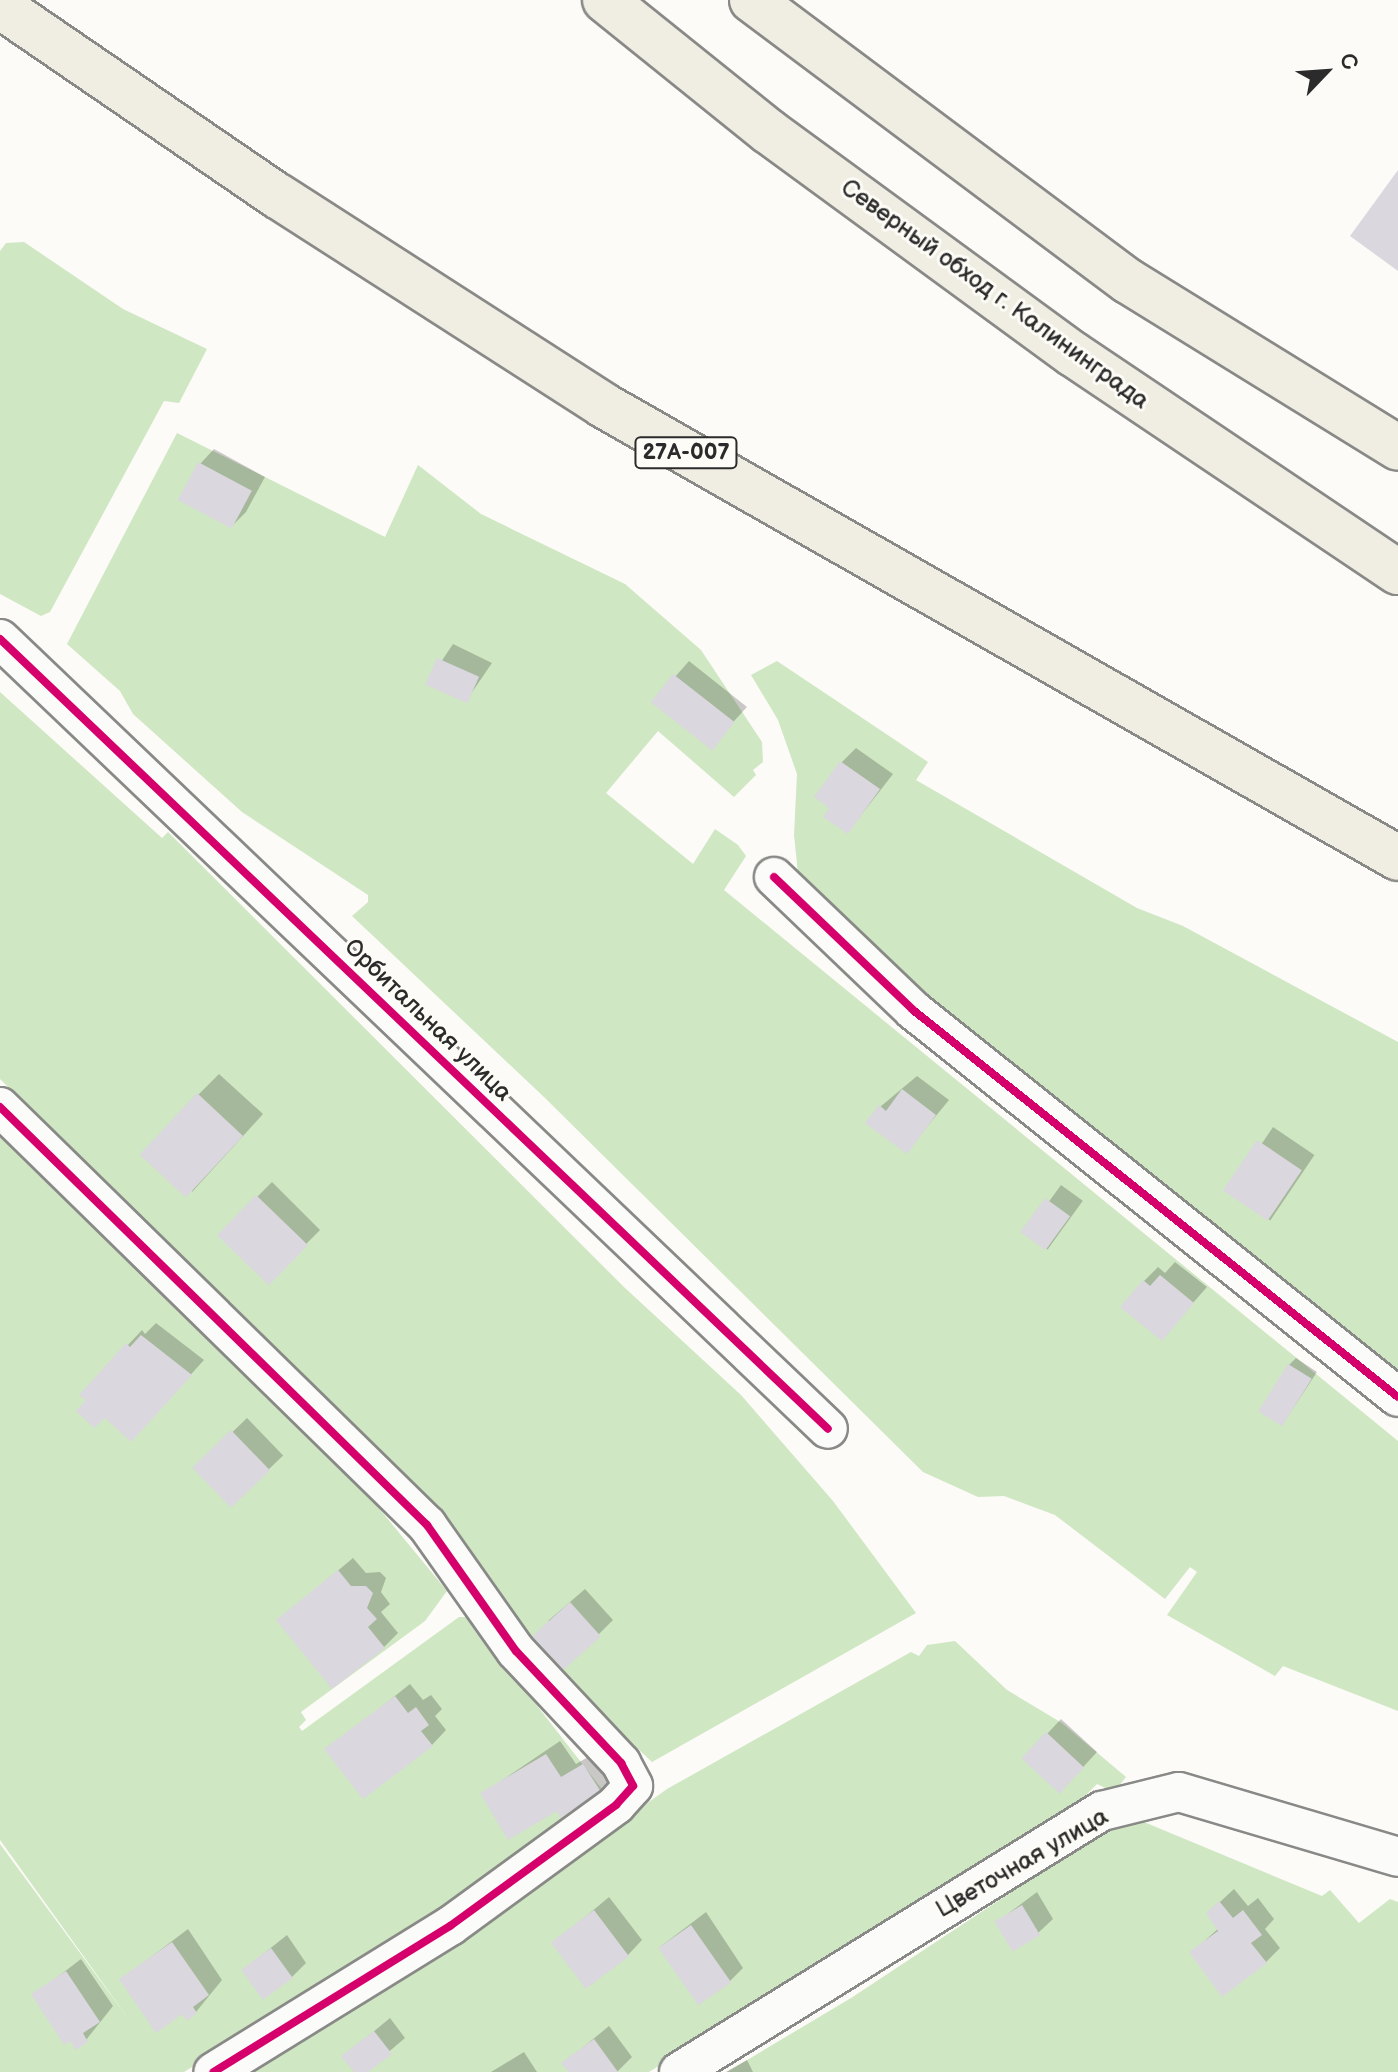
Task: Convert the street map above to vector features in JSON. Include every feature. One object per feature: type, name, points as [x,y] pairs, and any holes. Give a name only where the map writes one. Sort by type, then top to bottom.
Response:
[{"type":"main road","name":"Северный обход г. Калининграда","points":[[605,0],[768,131],[1073,354],[1398,572]]},
{"type":"main road","points":[[752,0],[1128,281],[1398,448]]},
{"type":"main road","name":"27А-007","points":[[0,6],[278,196],[603,405],[1398,858]]},
{"type":"street","points":[[1196,323],[1314,379],[1398,432]]},
{"type":"street","name":"Орбитальная улица","points":[[0,639],[828,1429]]},
{"type":"street","points":[[774,877],[913,1010],[1398,1397]]},
{"type":"street","points":[[0,1107],[427,1525],[516,1651],[621,1763],[633,1786],[616,1805],[450,1926],[214,2072]]},
{"type":"street","name":"Цветочная улица","points":[[679,2072],[1102,1811],[1179,1792],[1398,1857]]},
{"type":"green space","points":[[24,242],[123,309],[207,349],[179,403],[164,401],[50,612],[41,616],[0,594],[0,251],[6,243]]},
{"type":"green space","points":[[177,433],[385,537],[418,465],[481,514],[625,584],[701,650],[762,742],[763,762],[753,770],[756,775],[734,797],[658,731],[606,793],[693,864],[715,829],[738,845],[746,856],[724,890],[1398,1441],[1398,1711],[1283,1666],[1275,1676],[1167,1615],[1197,1572],[1190,1567],[1165,1599],[1055,1515],[1004,1496],[978,1497],[923,1472],[544,1097],[352,916],[368,902],[368,895],[242,812],[133,714],[120,691],[67,644]]},
{"type":"green space","points":[[777,661],[928,762],[916,780],[1137,908],[1183,926],[1398,1042],[1398,1378],[1272,1282],[800,893],[794,835],[797,774],[778,720],[751,675]]},
{"type":"green space","points":[[0,692],[162,838],[168,832],[625,1288],[741,1395],[833,1501],[916,1613],[652,1762],[571,1686],[516,1621],[469,1548],[427,1495],[0,1079]]},
{"type":"green space","points":[[0,1129],[236,1355],[368,1495],[447,1591],[425,1621],[301,1712],[306,1720],[299,1727],[302,1731],[459,1617],[468,1617],[605,1793],[449,1908],[184,2072],[0,2072],[0,1844],[133,2025],[0,1840]]},
{"type":"green space","points":[[955,1641],[1007,1690],[1062,1723],[1126,1777],[1114,1792],[1097,1784],[1074,1807],[649,2072],[244,2072],[460,1938],[667,1789],[911,1652],[919,1656],[927,1645]]},
{"type":"green space","points":[[1144,1822],[1322,1896],[1330,1890],[1359,1923],[1390,1899],[1398,1902],[1398,2072],[727,2072],[851,1998],[1110,1827]]},
{"type":"building","points":[[1398,170],[1398,271],[1350,236]]},
{"type":"building","points":[[198,462],[252,491],[232,529],[178,500]]},
{"type":"building","points":[[437,658],[479,677],[467,703],[425,684]]},
{"type":"building","points":[[673,674],[734,722],[712,750],[651,702]]},
{"type":"building","points":[[840,761],[880,789],[848,834],[823,817],[829,808],[814,797]]},
{"type":"building","points":[[902,1089],[936,1115],[907,1154],[865,1123],[879,1105],[886,1111]]},
{"type":"building","points":[[197,1093],[243,1136],[186,1197],[140,1154]]},
{"type":"building","points":[[1257,1140],[1302,1170],[1268,1221],[1223,1191]]},
{"type":"building","points":[[256,1195],[308,1245],[269,1285],[217,1235]]},
{"type":"building","points":[[1045,1198],[1070,1216],[1045,1250],[1020,1232]]},
{"type":"building","points":[[1160,1275],[1194,1303],[1162,1341],[1120,1307],[1143,1280],[1150,1286]]},
{"type":"building","points":[[141,1335],[192,1375],[131,1442],[105,1418],[94,1428],[76,1411],[86,1400],[79,1395],[126,1343],[130,1347]]},
{"type":"building","points":[[1288,1364],[1312,1379],[1282,1426],[1258,1411]]},
{"type":"building","points":[[231,1430],[270,1470],[231,1508],[192,1468]]},
{"type":"building","points":[[338,1570],[351,1586],[366,1586],[373,1593],[367,1608],[377,1619],[368,1627],[385,1648],[332,1689],[276,1620]]},
{"type":"building","points":[[570,1602],[601,1636],[563,1670],[532,1636]]},
{"type":"building","points":[[395,1696],[408,1713],[416,1707],[429,1725],[421,1731],[433,1746],[363,1799],[324,1749]]},
{"type":"building","points":[[1046,1732],[1084,1767],[1059,1794],[1021,1758]]},
{"type":"building","points":[[546,1754],[561,1777],[583,1764],[601,1792],[560,1818],[557,1811],[508,1840],[480,1793]]},
{"type":"building","points":[[1219,1901],[1233,1918],[1243,1910],[1262,1935],[1251,1943],[1267,1963],[1222,1997],[1189,1952],[1218,1931],[1206,1913]]},
{"type":"building","points":[[1022,1905],[1040,1935],[1013,1951],[995,1921]]},
{"type":"building","points":[[594,1910],[629,1956],[586,1989],[551,1942]]},
{"type":"building","points":[[691,1925],[731,1982],[698,2005],[658,1948]]},
{"type":"building","points":[[172,1942],[209,1995],[193,2007],[197,2013],[187,2021],[182,2014],[156,2033],[119,1979]]},
{"type":"building","points":[[271,1948],[293,1978],[263,2000],[241,1970]]},
{"type":"building","points":[[66,1971],[100,2022],[83,2033],[88,2042],[76,2050],[70,2041],[64,2045],[31,1994]]},
{"type":"building","points":[[374,2031],[392,2054],[368,2072],[354,2072],[341,2056]]},
{"type":"building","points":[[594,2039],[618,2072],[569,2072],[561,2063]]},
{"type":"cycle path","points":[[0,639],[828,1429]]},
{"type":"cycle path","points":[[774,877],[913,1010],[1398,1397]]},
{"type":"cycle path","points":[[0,1107],[427,1525],[516,1651],[621,1763],[633,1786],[616,1805],[450,1926],[214,2072]]}]
